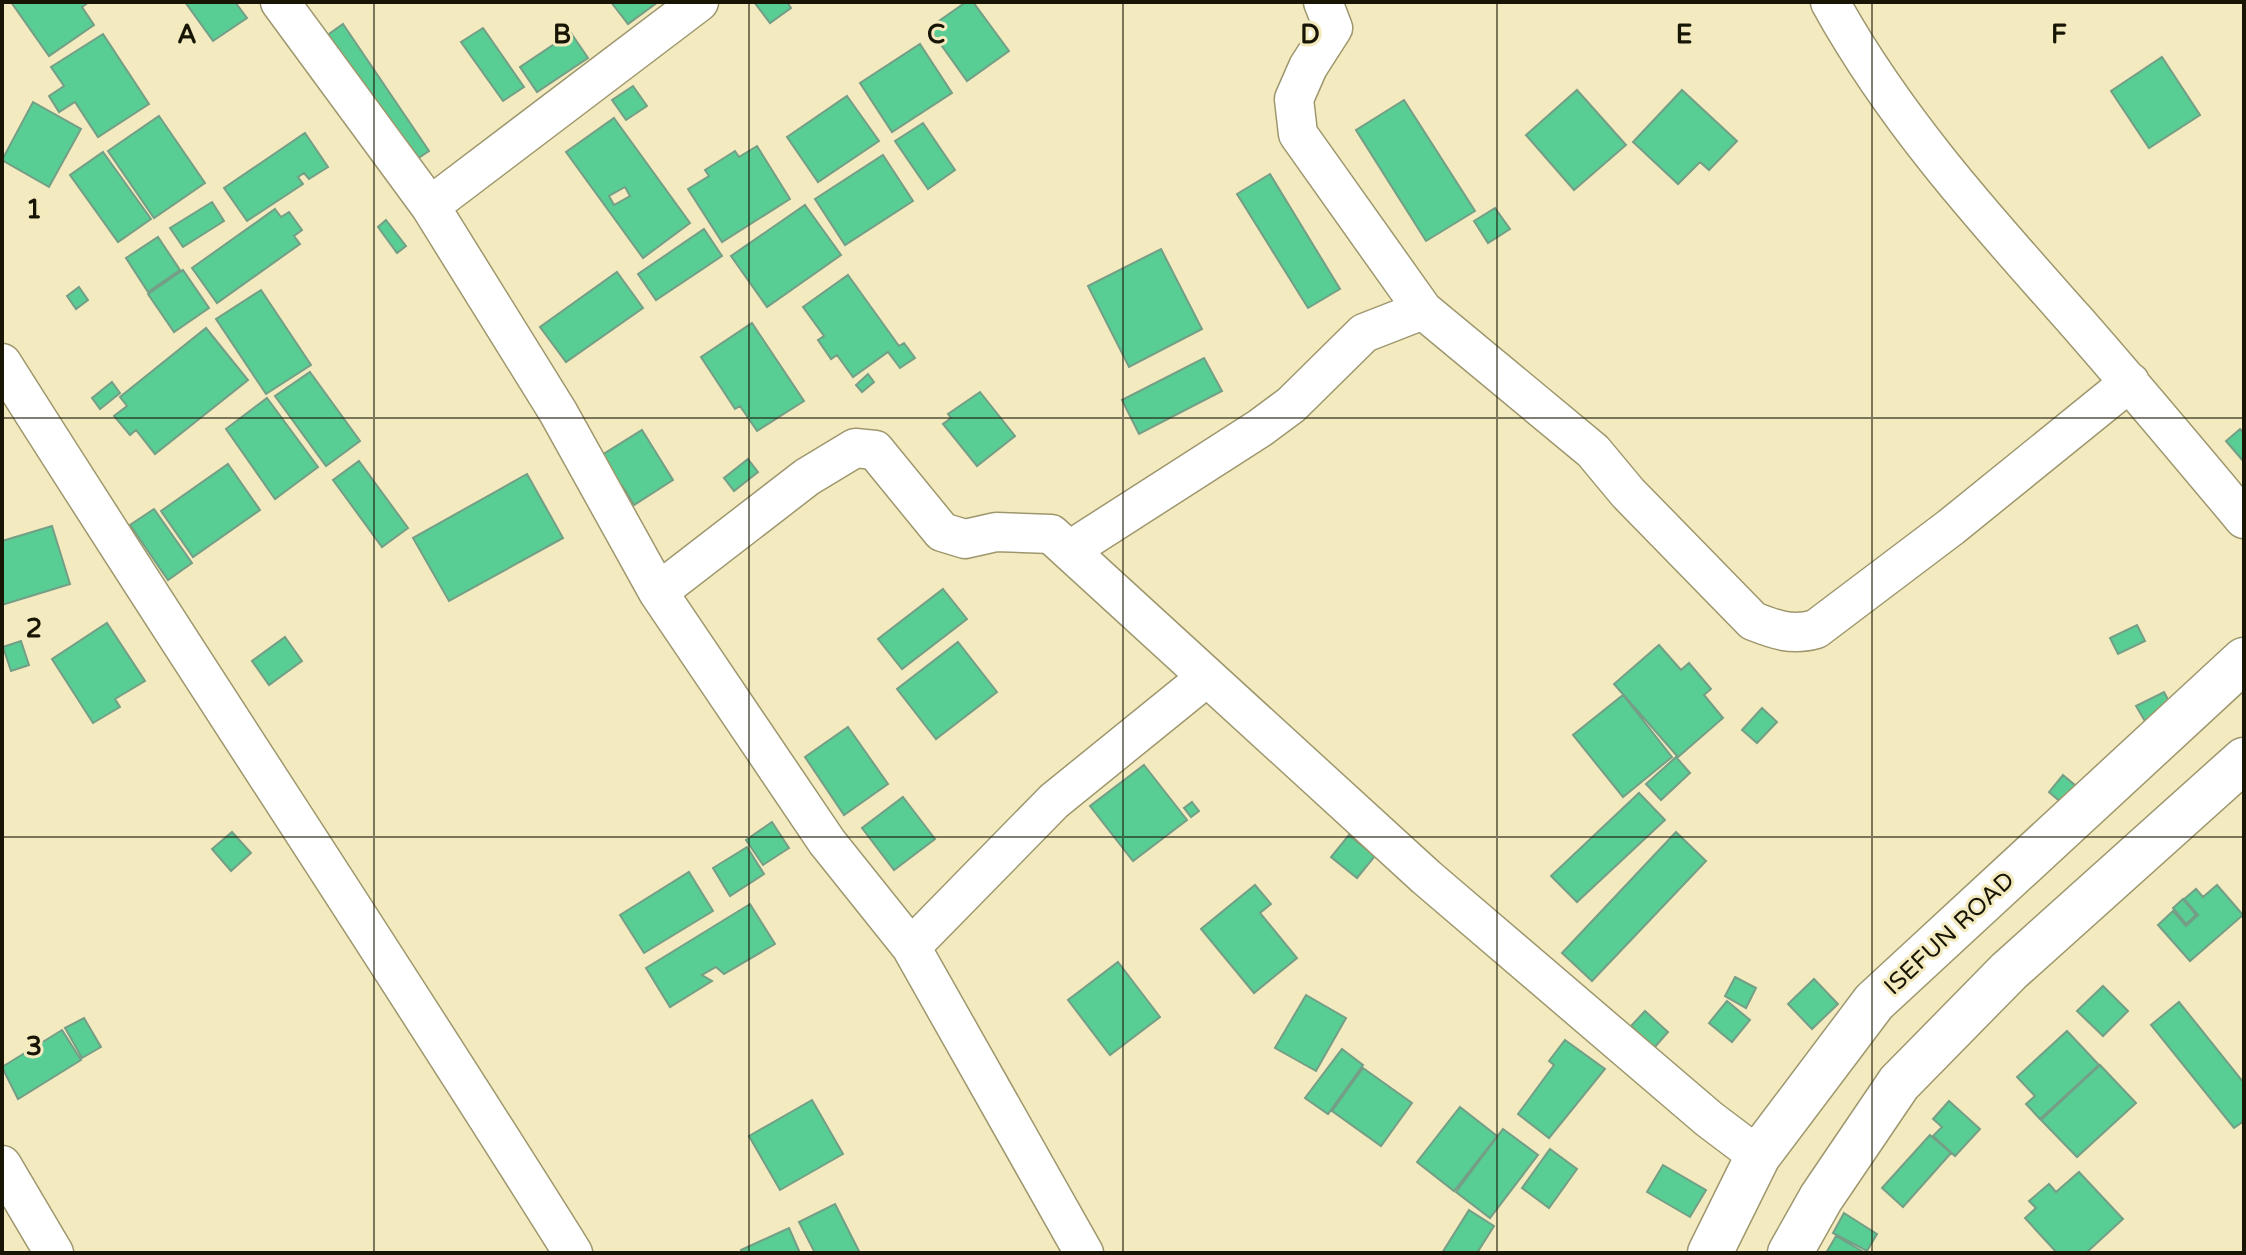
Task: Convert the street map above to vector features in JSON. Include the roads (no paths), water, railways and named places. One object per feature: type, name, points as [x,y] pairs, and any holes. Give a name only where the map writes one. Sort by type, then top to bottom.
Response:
[{"type":"street","points":[[280,2],[430,206],[558,412],[658,592],[827,842],[911,947],[1084,1253]]},
{"type":"street","points":[[430,206],[699,2]]},
{"type":"street","points":[[1323,2],[1333,28],[1308,67],[1294,99],[1298,134],[1423,310],[1593,451],[1628,493],[1753,621],[1780,632],[1800,634],[1816,629],[1951,527],[2130,382]]},
{"type":"street","points":[[1830,2],[1863,63],[1954,184],[2130,382],[2244,519]]},
{"type":"street","points":[[1070,550],[1260,428],[1291,405],[1364,333],[1423,310]]},
{"type":"street","points":[[2,363],[199,676],[450,1055],[573,1253]]},
{"type":"street","points":[[658,592],[807,477],[855,448],[875,450],[942,532],[965,539],[996,532],[1051,534],[1426,877],[1709,1119],[1758,1156]]},
{"type":"street","name":"ISEFUN ROAD","points":[[1710,1253],[1758,1156],[1874,1002],[2244,660]]},
{"type":"street","points":[[911,947],[1054,801],[1207,677]]},
{"type":"street","points":[[1790,1253],[1821,1198],[1899,1083],[2009,971],[2244,760]]},
{"type":"street","points":[[2,1165],[54,1253]]}]
